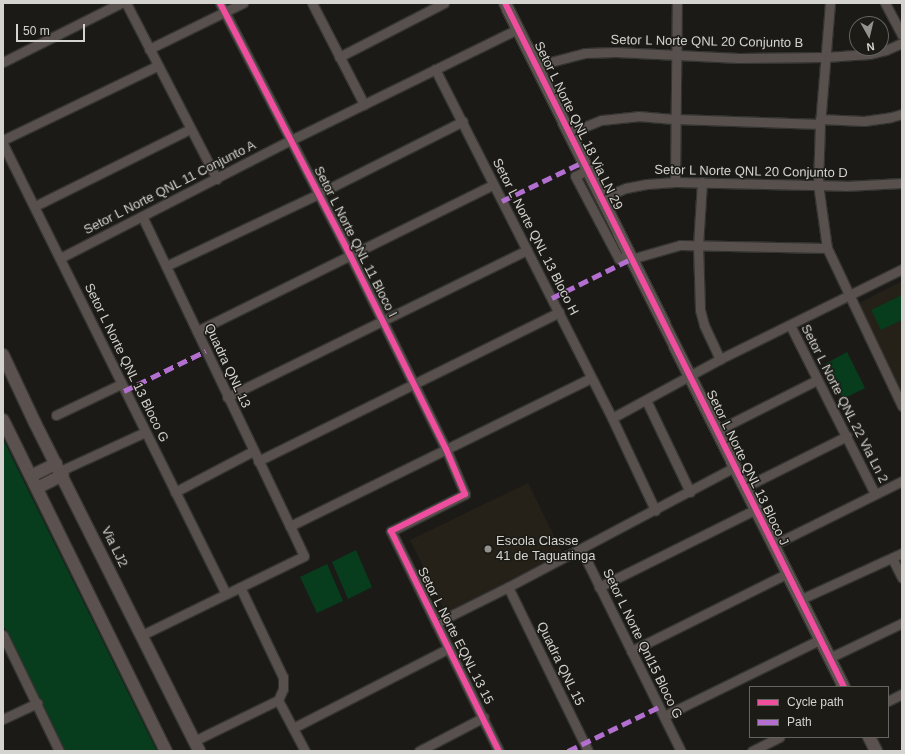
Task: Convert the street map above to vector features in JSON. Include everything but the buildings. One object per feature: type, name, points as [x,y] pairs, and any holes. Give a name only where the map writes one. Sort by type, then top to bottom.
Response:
[{"type":"main road","name":"Setor L Norte QNL 18 Via LN 29","points":[[508,4],[535,66],[630,256]]},
{"type":"main road","name":"Setor L Norte QNL 13 Bloco J","points":[[630,256],[756,509],[786,574],[843,686]]},
{"type":"main road","name":"Via LJ2","points":[[3,355],[197,746]]},
{"type":"main road","points":[[3,420],[166,751]]},
{"type":"main road","points":[[31,476],[60,470]]},
{"type":"main road","points":[[37,488],[60,470]]},
{"type":"main road","points":[[870,738],[876,751]]},
{"type":"street","points":[[3,62],[121,3]]},
{"type":"street","points":[[126,3],[217,179]]},
{"type":"street","points":[[149,49],[222,7],[243,3]]},
{"type":"street","points":[[312,3],[364,104]]},
{"type":"street","points":[[339,56],[444,3]]},
{"type":"street","points":[[675,182],[677,3]]},
{"type":"street","points":[[830,3],[820,122],[818,184],[827,248],[902,406]]},
{"type":"street","points":[[885,3],[902,35]]},
{"type":"street","name":"Setor L Norte QNL 11 Bloco I","points":[[222,7],[383,321],[446,449],[465,494],[391,531]]},
{"type":"street","name":"Setor L Norte QNL 11 Conjunto A","points":[[60,258],[217,179],[290,140],[518,29]]},
{"type":"street","name":"Setor L Norte QNL 20 Conjunto B","points":[[535,66],[585,53],[616,52],[739,58],[825,57],[870,54],[886,50],[902,43]]},
{"type":"street","points":[[3,140],[158,66]]},
{"type":"street","name":"Setor L Norte QNL 13 Bloco H","points":[[436,69],[463,121],[493,185],[612,418]]},
{"type":"street","points":[[569,133],[602,120],[620,117],[638,116],[676,119],[820,122],[864,120],[891,117],[902,114]]},
{"type":"street","points":[[166,266],[318,194],[463,121]]},
{"type":"street","points":[[35,206],[190,128]]},
{"type":"street","name":"Setor L Norte QNL 13 Bloco G","points":[[3,144],[226,594]]},
{"type":"street","points":[[587,170],[575,176],[619,259],[680,245],[827,248]]},
{"type":"street","name":"Setor L Norte QNL 20 Conjunto D","points":[[602,198],[626,188],[647,184],[675,182],[865,186],[902,183]]},
{"type":"street","points":[[702,182],[698,245],[700,310],[704,325],[720,359]]},
{"type":"street","points":[[197,331],[493,185]]},
{"type":"street","name":"Quadra QNL 13","points":[[142,216],[304,556],[240,587]]},
{"type":"street","points":[[227,397],[527,250]]},
{"type":"street","points":[[655,510],[612,418],[720,359],[848,294],[902,269]]},
{"type":"street","points":[[258,461],[559,312]]},
{"type":"street","name":"Setor L Norte QNL 22 Via Ln 2","points":[[790,324],[875,494]]},
{"type":"street","points":[[290,526],[591,378]]},
{"type":"street","points":[[716,431],[818,380]]},
{"type":"street","points":[[56,415],[121,384]]},
{"type":"street","points":[[646,400],[690,492]]},
{"type":"street","points":[[60,470],[145,432]]},
{"type":"street","points":[[745,488],[847,436]]},
{"type":"street","points":[[175,492],[253,451]]},
{"type":"street","points":[[436,623],[690,492],[734,467]]},
{"type":"street","points":[[773,545],[902,481]]},
{"type":"street","points":[[599,587],[756,509]]},
{"type":"street","name":"Setor L Norte EQNL 13 15","points":[[391,531],[448,648],[484,717],[499,751]]},
{"type":"street","name":"Setor L Norte Qnl15 Bloco G","points":[[581,549],[681,751]]},
{"type":"street","points":[[799,600],[902,553]]},
{"type":"street","points":[[892,558],[902,578]]},
{"type":"street","points":[[631,651],[786,574]]},
{"type":"street","points":[[142,635],[240,587],[283,677],[283,689],[278,700],[197,746]]},
{"type":"street","name":"Quadra QNL 15","points":[[508,587],[588,751]]},
{"type":"street","points":[[829,658],[902,623]]},
{"type":"street","points":[[3,635],[59,751]]},
{"type":"street","points":[[664,716],[819,640]]},
{"type":"street","points":[[293,728],[448,648]]},
{"type":"street","points":[[889,700],[902,694]]},
{"type":"street","points":[[278,700],[304,751]]},
{"type":"street","points":[[3,719],[36,703]]},
{"type":"street","points":[[419,751],[484,717]]},
{"type":"street","points":[[752,751],[778,738]]},
{"type":"shaded area","points":[[902,281],[902,398],[859,310],[861,302]]},
{"type":"shaded area","name":"Escola Classe 41 de Taguatinga","points":[[528,483],[565,558],[448,617],[410,540]]},
{"type":"green space","points":[[902,295],[902,320],[881,330],[871,310]]},
{"type":"green space","points":[[847,352],[865,388],[843,399],[825,364]]},
{"type":"green space","points":[[3,439],[157,751],[65,751],[3,625]]},
{"type":"green space","points":[[356,550],[372,587],[348,599],[332,562]]},
{"type":"green space","points":[[327,564],[343,601],[317,613],[300,577]]},
{"type":"marked path","points":[[502,201],[583,162]]},
{"type":"marked path","points":[[552,298],[631,259]]},
{"type":"marked path","points":[[124,391],[206,351]]},
{"type":"marked path","points":[[568,751],[659,707]]},
{"type":"cycle path","points":[[220,3],[350,255],[446,449],[465,494],[391,531],[499,751]]},
{"type":"cycle path","points":[[505,3],[844,686]]},
{"type":"place","name":"Escola Classe 41 de Taguatinga","points":[[488,549]]}]
